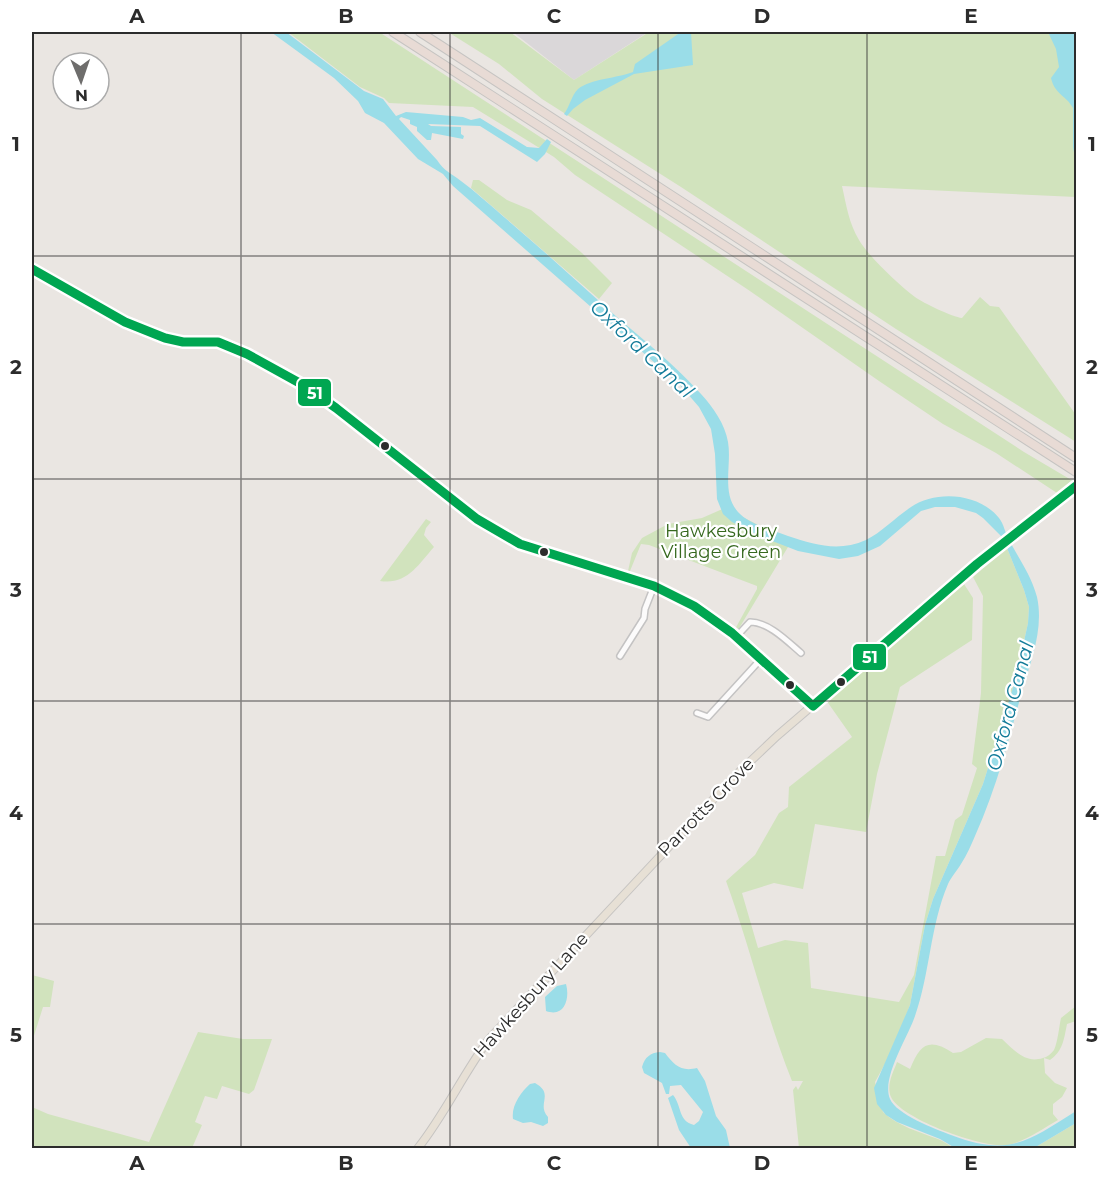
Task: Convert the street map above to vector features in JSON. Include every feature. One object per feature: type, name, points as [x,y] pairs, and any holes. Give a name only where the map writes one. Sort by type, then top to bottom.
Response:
[{"type":"highway","points":[[393,32],[1077,472]]},
{"type":"highway","points":[[420,32],[1077,458]]},
{"type":"main road","name":"Parrotts Grove","points":[[636,879],[737,774],[777,736],[977,564],[1077,486]]},
{"type":"main road","name":"Hawkesbury Lane","points":[[418,1149],[445,1111],[473,1060],[489,1039],[636,879]]},
{"type":"street","points":[[32,268],[125,322],[165,338],[183,342],[218,342],[247,354],[286,375],[336,408],[477,519],[520,544],[654,586],[682,599],[719,622],[813,706]]},
{"type":"street","points":[[620,654],[644,618],[654,586]]},
{"type":"street","points":[[736,637],[750,622],[756,622],[781,635],[801,653]]},
{"type":"street","points":[[697,713],[708,717],[761,658]]},
{"type":"shaded area","points":[[513,32],[648,32],[574,80]]},
{"type":"green space","points":[[288,32],[379,32],[1024,452],[1073,481],[1057,493],[996,453],[943,424],[747,289],[575,175],[554,157],[473,107],[389,103],[384,98],[360,87]]},
{"type":"green space","points":[[448,32],[510,32],[574,80],[649,32],[1076,32],[1076,197],[842,186],[850,221],[859,240],[885,270],[915,297],[924,303],[962,318],[980,297],[990,306],[999,307],[1076,415],[1076,442],[896,329],[681,187],[542,99],[499,64]]},
{"type":"green space","points":[[473,180],[479,180],[507,200],[531,210],[582,253],[612,283],[599,299],[471,188]]},
{"type":"green space","name":"Hawkesbury Village Green","points":[[727,507],[791,542],[738,630],[734,631],[757,586],[641,544],[630,571],[628,571],[632,553],[642,538],[668,524],[702,518]]},
{"type":"green space","points":[[426,519],[431,522],[424,535],[434,547],[405,577],[398,580],[380,581]]},
{"type":"green space","points":[[1007,548],[1029,607],[1028,623],[1016,678],[983,784],[933,899],[925,925],[910,1005],[892,1051],[875,1082],[883,1112],[889,1117],[955,1148],[799,1148],[793,1090],[796,1086],[798,1090],[803,1081],[792,1081],[726,881],[755,855],[779,813],[788,807],[789,787],[852,737],[826,700],[964,584],[973,598],[972,640],[900,687],[877,774],[866,832],[815,824],[803,889],[774,883],[742,893],[758,948],[785,940],[808,943],[811,988],[899,1002],[914,975],[936,856],[945,856],[955,820],[962,815],[977,768],[972,764],[981,693],[983,596],[973,577]]},
{"type":"green space","points":[[32,975],[54,981],[50,1007],[43,1007],[32,1042]]},
{"type":"green space","points":[[1076,1006],[1076,1021],[1067,1024],[1060,1049],[1050,1060],[1044,1058],[1045,1073],[1055,1083],[1067,1088],[1062,1097],[1053,1104],[1053,1114],[1058,1120],[1028,1138],[1008,1145],[996,1145],[963,1137],[926,1123],[898,1106],[891,1097],[890,1084],[897,1062],[910,1069],[922,1049],[931,1044],[953,1053],[961,1052],[986,1038],[1002,1039],[1025,1058],[1046,1057],[1054,1050],[1061,1018]]},
{"type":"green space","points":[[198,1032],[243,1039],[272,1039],[254,1090],[249,1094],[222,1086],[217,1099],[205,1096],[195,1122],[202,1125],[192,1148],[32,1148],[32,1107],[48,1114],[149,1142]]},
{"type":"green space","points":[[1076,1123],[1076,1148],[1034,1148]]},
{"type":"water","name":"Oxford Canal","points":[[271,32],[286,32],[364,91],[383,99],[396,116],[406,112],[463,117],[471,120],[480,118],[527,147],[539,148],[547,139],[551,142],[545,154],[537,162],[480,126],[428,124],[461,127],[461,134],[464,136],[463,139],[432,133],[431,140],[427,140],[417,131],[417,127],[410,124],[410,120],[401,117],[399,119],[445,170],[467,185],[661,354],[705,399],[718,416],[726,435],[729,451],[728,488],[733,504],[743,517],[762,527],[827,546],[846,546],[866,540],[911,507],[932,498],[945,496],[969,499],[980,503],[999,518],[1028,574],[1037,597],[1039,621],[1036,645],[1007,746],[983,818],[969,850],[949,881],[942,900],[920,1000],[912,1025],[892,1069],[888,1090],[894,1105],[917,1120],[951,1135],[988,1145],[1017,1143],[1030,1138],[1076,1111],[1076,1123],[1034,1148],[955,1148],[886,1115],[877,1104],[874,1088],[910,1005],[925,925],[933,899],[983,784],[1016,678],[1028,623],[1029,607],[1001,536],[976,513],[955,507],[935,507],[921,511],[880,546],[858,556],[839,559],[798,551],[732,522],[723,514],[717,499],[715,454],[711,429],[699,407],[680,385],[453,186],[443,174],[418,159],[384,123],[365,113],[358,101],[334,78]]},
{"type":"water","points":[[681,32],[691,32],[693,65],[634,74],[585,100],[567,116],[564,114],[578,89],[590,83],[633,72],[635,64]]},
{"type":"water","points":[[1048,32],[1076,32],[1076,163],[1073,147],[1073,108],[1058,92],[1051,78],[1059,67],[1056,49]]},
{"type":"water","points":[[566,984],[565,1005],[558,1012],[546,1011],[545,997],[557,986]]},
{"type":"water","points":[[660,1052],[665,1053],[682,1068],[697,1068],[705,1081],[716,1116],[726,1130],[730,1148],[691,1148],[679,1130],[668,1098],[673,1095],[685,1120],[694,1125],[699,1121],[703,1112],[681,1085],[670,1086],[669,1094],[666,1094],[662,1083],[644,1073],[642,1067],[646,1058]]},
{"type":"water","points":[[535,1083],[541,1087],[545,1095],[544,1108],[548,1123],[543,1126],[513,1119],[517,1100],[530,1084]]},
{"type":"transit line","name":"51","points":[[32,269],[125,322],[165,338],[183,342],[218,342],[247,354],[305,386],[477,519],[520,544],[654,586],[694,606],[732,633],[813,706],[977,564],[1076,486]]}]
